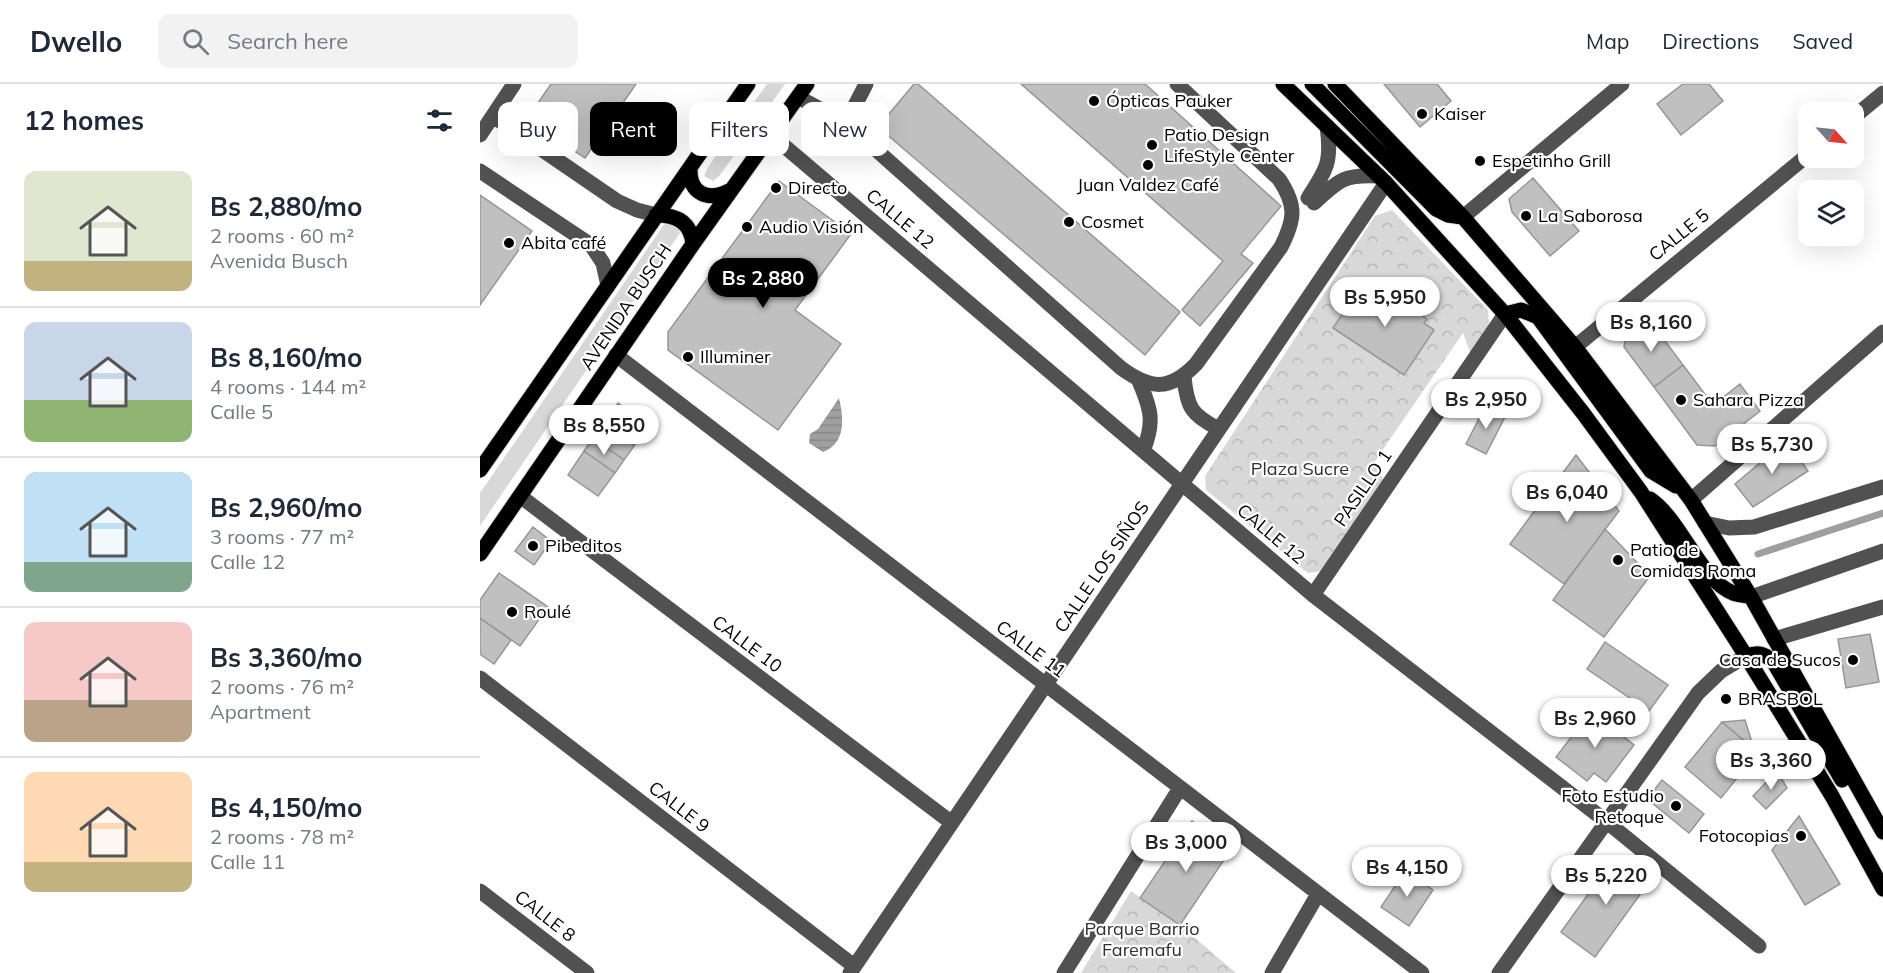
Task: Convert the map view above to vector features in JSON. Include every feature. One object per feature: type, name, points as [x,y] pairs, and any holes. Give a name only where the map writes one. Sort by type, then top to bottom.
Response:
[{"type":"main road","name":"AVENIDA BUSCH","points":[[480,470],[748,84]]},
{"type":"main road","name":"AVENIDA BUSCH","points":[[789,109],[807,84]]},
{"type":"main road","points":[[1283,84],[1383,179],[1505,314],[1583,413],[1641,492],[1746,656],[1832,796],[1883,889]]},
{"type":"main road","points":[[1312,84],[1436,209],[1448,215],[1462,217]]},
{"type":"main road","points":[[1337,85],[1462,217],[1575,347],[1687,495],[1751,597],[1883,832]]},
{"type":"main road","name":"AVENIDA BUSCH","points":[[480,554],[754,156]]},
{"type":"main road","points":[[690,168],[690,177],[699,192],[709,197],[729,192]]},
{"type":"main road","points":[[656,215],[669,215],[687,225],[692,234],[693,244]]},
{"type":"main road","points":[[1505,314],[1521,310],[1538,317],[1651,471],[1687,495]]},
{"type":"main road","points":[[1641,492],[1663,508],[1720,585],[1732,592],[1751,597]]},
{"type":"main road","points":[[1746,656],[1757,653],[1765,654],[1773,661],[1852,797],[1883,832]]},
{"type":"street","points":[[480,135],[514,84]]},
{"type":"street","points":[[857,102],[866,84]]},
{"type":"street","points":[[883,156],[1121,368],[1138,381],[1153,384],[1171,383],[1184,377],[1196,364],[1281,247],[1290,229],[1293,211],[1290,195],[1279,179],[1176,84]]},
{"type":"street","points":[[1462,217],[1622,84]]},
{"type":"street","points":[[1864,109],[1883,93]]},
{"type":"street","points":[[798,97],[807,102]]},
{"type":"street","points":[[492,116],[618,201],[637,210],[656,215]]},
{"type":"street","points":[[1327,126],[1330,147],[1328,162],[1311,200],[1347,177],[1360,175],[1383,179]]},
{"type":"street","name":"CALLE 12","points":[[789,150],[1313,595],[1607,822],[1759,946]]},
{"type":"street","name":"CALLE 5","points":[[1575,347],[1798,163]]},
{"type":"street","points":[[480,171],[591,245],[603,263],[608,286]]},
{"type":"street","name":"CALLE LOS SIÑOS","points":[[852,970],[1219,429],[1383,179]]},
{"type":"street","name":"PASILLO 1","points":[[1313,595],[1505,314]]},
{"type":"street","points":[[1687,495],[1883,332]]},
{"type":"street","name":"CALLE 11","points":[[616,356],[1422,973]]},
{"type":"street","points":[[1184,377],[1186,398],[1192,413],[1219,429]]},
{"type":"street","points":[[1138,381],[1148,403],[1152,420],[1143,451]]},
{"type":"street","points":[[1705,523],[1729,528],[1754,527],[1883,487]]},
{"type":"street","name":"CALLE 10","points":[[520,496],[951,823]]},
{"type":"street","points":[[1751,597],[1883,551]]},
{"type":"street","points":[[1774,639],[1883,607]]},
{"type":"street","points":[[1499,973],[1698,693],[1721,671],[1746,656]]},
{"type":"street","name":"CALLE 9","points":[[480,678],[852,970]]},
{"type":"street","points":[[1064,973],[1180,788]]},
{"type":"street","name":"CALLE 8","points":[[480,891],[587,973]]},
{"type":"street","points":[[1272,973],[1318,894]]},
{"type":"green space","points":[[767,84],[785,84],[772,102],[754,102]]},
{"type":"green space","points":[[716,156],[734,156],[713,181],[704,176]]},
{"type":"green space","name":"Plaza Sucre","points":[[1392,210],[1488,310],[1489,328],[1471,354],[1463,333],[1375,461],[1384,481],[1323,571],[1308,573],[1206,490],[1205,476],[1375,216]]},
{"type":"green space","points":[[665,223],[675,225],[680,233],[480,526],[480,493]]},
{"type":"green space","name":"Parque Barrio Faremafu","points":[[1131,891],[1180,925],[1236,973],[1081,973]]},
{"type":"shaded area","points":[[839,398],[842,430],[836,443],[823,452],[809,443],[810,434],[818,429]]},
{"type":"building","points":[[551,84],[636,84],[624,102],[590,102],[590,151],[585,158],[578,153],[578,102],[539,102]]},
{"type":"building","points":[[914,84],[918,84],[1180,312],[1145,355],[889,136],[889,114]]},
{"type":"building","name":"Patio Design LifeStyle Center","points":[[1021,84],[1145,84],[1281,206],[1241,254],[1253,263],[1200,326],[1182,310],[1223,261]]},
{"type":"building","name":"Kaiser","points":[[1384,84],[1437,84],[1451,101],[1420,127]]},
{"type":"building","points":[[1683,84],[1709,84],[1723,101],[1681,135],[1657,104]]},
{"type":"building","points":[[1533,178],[1579,231],[1550,256],[1512,212],[1509,199]]},
{"type":"building","points":[[779,181],[851,234],[795,310],[841,344],[778,430],[668,350],[668,332]]},
{"type":"building","points":[[480,195],[532,231],[480,305]]},
{"type":"building","points":[[1364,282],[1391,300],[1393,296],[1427,319],[1424,323],[1434,330],[1404,375],[1333,328]]},
{"type":"building","points":[[1648,318],[1683,365],[1654,387],[1624,347],[1626,335]]},
{"type":"building","points":[[1683,365],[1713,405],[1740,384],[1760,411],[1715,446],[1697,445],[1654,387]]},
{"type":"building","points":[[618,403],[649,425],[634,446],[604,424]]},
{"type":"building","points":[[1485,407],[1505,417],[1486,454],[1466,444]]},
{"type":"building","points":[[604,424],[634,446],[624,460],[593,438]]},
{"type":"building","points":[[593,438],[624,460],[615,473],[584,451]]},
{"type":"building","points":[[1787,440],[1808,471],[1753,507],[1735,484]]},
{"type":"building","points":[[584,451],[615,473],[598,496],[568,475]]},
{"type":"building","points":[[1576,455],[1619,511],[1564,584],[1510,544]]},
{"type":"building","name":"Pibeditos","points":[[533,527],[551,541],[534,565],[515,551]]},
{"type":"building","points":[[1605,529],[1650,576],[1604,637],[1553,600]]},
{"type":"building","name":"Roulé","points":[[499,573],[548,607],[520,646],[480,618],[480,600]]},
{"type":"building","points":[[480,618],[511,640],[494,664],[480,654]]},
{"type":"building","points":[[1870,634],[1879,682],[1846,688],[1838,639]]},
{"type":"building","points":[[1605,642],[1668,685],[1649,711],[1587,669]]},
{"type":"building","points":[[1591,711],[1634,745],[1606,782],[1594,773],[1587,781],[1556,757]]},
{"type":"building","points":[[1745,720],[1754,749],[1722,722]]},
{"type":"building","name":"BRASBOL","points":[[1722,722],[1758,752],[1721,798],[1685,767]]},
{"type":"building","points":[[1777,771],[1787,788],[1766,809],[1753,796]]},
{"type":"building","name":"Foto Estudio Retoque","points":[[1662,780],[1704,814],[1689,833],[1647,799]]},
{"type":"building","points":[[1799,816],[1840,884],[1805,905],[1772,850]]},
{"type":"building","points":[[1192,821],[1232,848],[1180,925],[1140,898]]},
{"type":"building","points":[[1628,861],[1652,878],[1595,957],[1561,932],[1609,865]]},
{"type":"building","points":[[1405,871],[1433,890],[1409,926],[1381,907]]},
{"type":"waterway","points":[[1758,554],[1883,513]]},
{"type":"place","name":"Ópticas Pauker","points":[[1094,101]]},
{"type":"place","name":"Kaiser","points":[[1422,114]]},
{"type":"place","name":"Patio Design LifeStyle Center","points":[[1152,145]]},
{"type":"place","name":"Espetinho Grill","points":[[1480,161]]},
{"type":"place","name":"Juan Valdez Café","points":[[1148,165]]},
{"type":"place","name":"Directo","points":[[776,188]]},
{"type":"place","name":"La Saborosa","points":[[1526,216]]},
{"type":"place","name":"Cosmet","points":[[1069,222]]},
{"type":"place","name":"Audio Visión","points":[[747,227]]},
{"type":"place","name":"Abita café","points":[[509,243]]},
{"type":"place","name":"Illuminer","points":[[688,357]]},
{"type":"place","name":"Sahara Pizza","points":[[1681,400]]},
{"type":"place","name":"Pibeditos","points":[[533,546]]},
{"type":"place","name":"Patio de Comidas Roma","points":[[1618,560]]},
{"type":"place","name":"Roulé","points":[[512,612]]},
{"type":"place","name":"Casa de Sucos","points":[[1853,660]]},
{"type":"place","name":"BRASBOL","points":[[1726,699]]},
{"type":"place","name":"Foto Estudio Retoque","points":[[1676,806]]},
{"type":"place","name":"Fotocopias","points":[[1801,836]]}]
